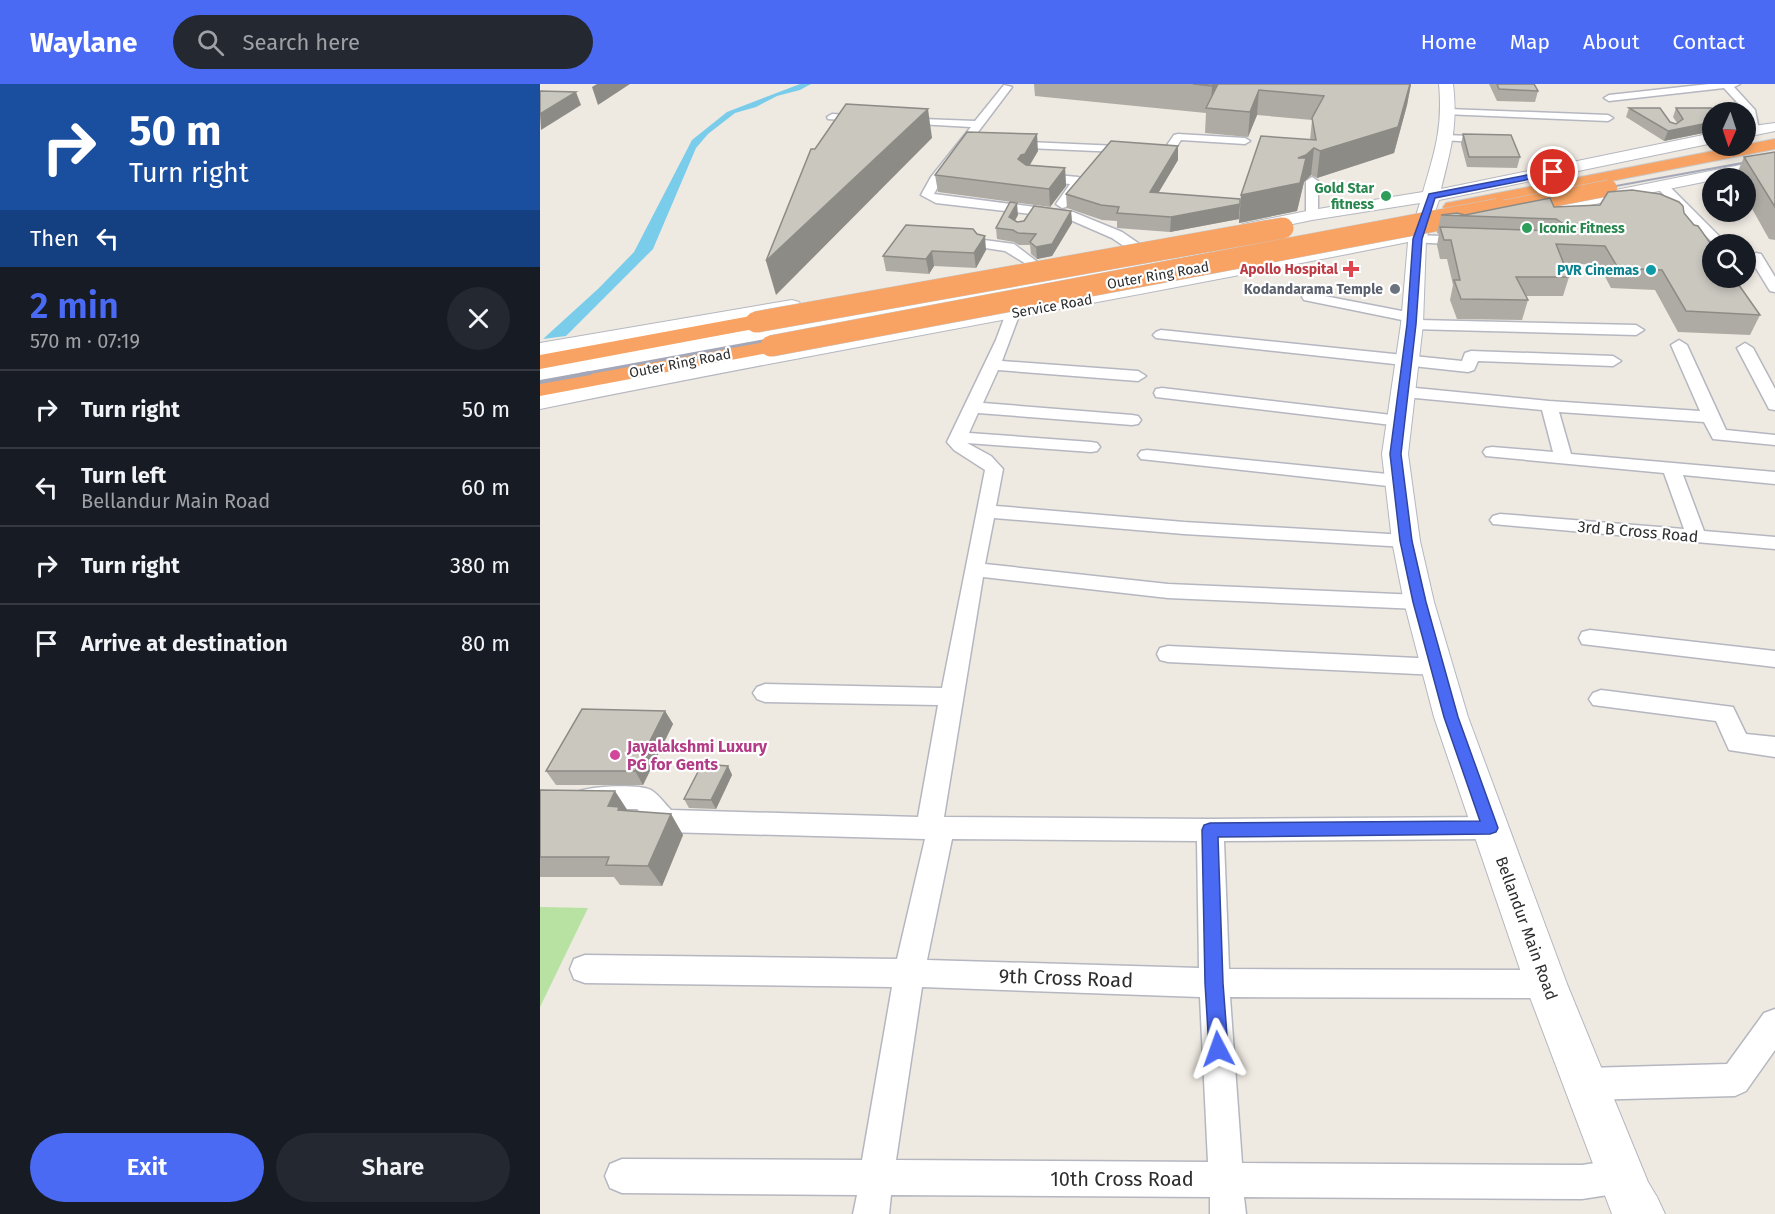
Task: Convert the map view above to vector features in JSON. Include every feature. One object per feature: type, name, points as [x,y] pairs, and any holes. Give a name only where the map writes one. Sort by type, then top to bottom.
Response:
[{"type":"highway","points":[[1756,134],[1775,136]]},
{"type":"highway","points":[[1423,220],[1775,144]]},
{"type":"highway","name":"Outer Ring Road","points":[[540,362],[1702,150]]},
{"type":"highway","name":"Outer Ring Road","points":[[540,389],[1268,254],[1775,154]]},
{"type":"street","name":"Bellandur Main Road","points":[[1446,84],[1448,112],[1446,138],[1423,220],[1395,454],[1406,541],[1419,602],[1451,717],[1546,984],[1630,1201]]},
{"type":"street","points":[[1609,98],[1651,99],[1731,84],[1744,102]]},
{"type":"street","points":[[1007,87],[978,124],[968,143],[935,180],[927,195],[929,198],[1028,215],[1055,212],[1091,223],[1117,235],[1136,248]]},
{"type":"street","points":[[1448,112],[1608,118]]},
{"type":"street","points":[[832,117],[978,124]]},
{"type":"street","points":[[1756,132],[1775,127]]},
{"type":"street","points":[[995,144],[1165,151],[1169,150],[1178,137],[1245,141]]},
{"type":"street","points":[[1446,138],[1493,141]]},
{"type":"street","points":[[540,350],[1288,221],[1314,224],[1423,220],[1702,141]]},
{"type":"street","name":"Service Road","points":[[540,402],[752,359],[1013,313],[1312,256],[1423,220],[1662,186],[1775,163]]},
{"type":"street","points":[[1028,176],[1078,181],[1055,212]]},
{"type":"street","points":[[1312,181],[1314,224],[1312,256]]},
{"type":"street","points":[[1662,186],[1711,234]]},
{"type":"street","points":[[1423,220],[1484,241]]},
{"type":"street","points":[[540,374],[1314,224]]},
{"type":"street","points":[[984,244],[1009,247],[1033,264]]},
{"type":"street","points":[[1756,257],[1775,258]]},
{"type":"street","points":[[1756,263],[1775,288]]},
{"type":"street","points":[[1309,297],[1412,321],[1636,330]]},
{"type":"street","points":[[871,1214],[909,973],[935,828],[974,569],[994,469],[986,458],[960,447],[956,442],[992,365],[1013,313]]},
{"type":"street","points":[[1161,335],[1404,392],[1468,367],[1471,356],[1613,361]]},
{"type":"street","points":[[1678,345],[1719,435],[1775,440]]},
{"type":"street","points":[[1745,348],[1775,405]]},
{"type":"street","points":[[992,365],[1138,376]]},
{"type":"street","points":[[1162,393],[1404,392],[1549,406],[1711,417]]},
{"type":"street","points":[[1549,406],[1563,457]]},
{"type":"street","points":[[972,407],[1131,420]]},
{"type":"street","points":[[958,437],[1091,447]]},
{"type":"street","points":[[1491,452],[1775,478]]},
{"type":"street","points":[[1147,455],[1397,481]]},
{"type":"street","points":[[1671,467],[1696,536]]},
{"type":"street","points":[[987,511],[1184,528],[1406,541]]},
{"type":"street","name":"3rd B Cross Road","points":[[1500,520],[1775,543]]},
{"type":"street","points":[[974,569],[1168,591],[1419,602]]},
{"type":"street","points":[[1590,638],[1775,659]]},
{"type":"street","points":[[1168,654],[1438,667]]},
{"type":"street","points":[[765,693],[953,697]]},
{"type":"street","points":[[1601,699],[1725,713],[1738,743],[1775,747]]},
{"type":"street","points":[[567,798],[643,798],[665,821],[935,828],[1210,830],[1490,828]]},
{"type":"street","points":[[1210,830],[1214,983],[1228,1214]]},
{"type":"street","name":"9th Cross Road","points":[[585,969],[909,973],[1214,983],[1546,984]]},
{"type":"street","points":[[1586,1084],[1735,1080],[1775,1024]]},
{"type":"street","name":"10th Cross Road","points":[[622,1176],[1582,1182],[1630,1201]]},
{"type":"green space","points":[[540,907],[588,908],[540,1007]]},
{"type":"water","points":[[800,84],[811,84],[800,90],[777,96],[756,107],[735,113],[708,134],[696,148],[653,249],[566,336],[543,339],[599,288],[634,252],[692,140],[727,112]]},
{"type":"building","points":[[1218,84],[1410,84],[1398,127],[1320,151],[1314,148],[1298,158],[1306,158],[1300,183],[1241,195],[1261,136],[1316,140],[1312,118],[1324,96],[1259,90],[1250,112],[1206,108]]},
{"type":"building","points":[[1497,84],[1534,84],[1538,91],[1499,89]]},
{"type":"building","points":[[540,91],[576,92],[540,114]]},
{"type":"building","points":[[846,104],[928,109],[766,261],[811,149],[815,149]]},
{"type":"building","points":[[1629,108],[1660,108],[1670,122],[1676,124],[1683,119],[1676,108],[1702,108],[1702,124],[1668,131]]},
{"type":"building","points":[[967,132],[1037,134],[1025,154],[1018,159],[1026,165],[1065,168],[1049,189],[935,175]]},
{"type":"building","points":[[1463,134],[1511,135],[1520,157],[1469,157]]},
{"type":"building","points":[[1111,141],[1178,146],[1150,192],[1240,199],[1240,204],[1171,217],[1117,213],[1119,207],[1101,205],[1066,194]]},
{"type":"building","points":[[1775,152],[1775,207],[1756,176],[1756,168],[1751,168],[1744,157]]},
{"type":"building","points":[[1632,190],[1660,194],[1679,202],[1683,206],[1684,213],[1704,234],[1702,288],[1741,288],[1760,315],[1686,311],[1662,270],[1618,268],[1605,246],[1556,244],[1569,277],[1516,277],[1528,300],[1461,299],[1454,280],[1460,280],[1451,240],[1444,240],[1440,227],[1556,231],[1565,225],[1556,219],[1441,215],[1457,213],[1465,215],[1550,198],[1554,207],[1600,205],[1608,192]]},
{"type":"building","points":[[1010,202],[1017,203],[1009,217],[1017,222],[1024,221],[1034,206],[1071,211],[1052,244],[1036,247],[1030,242],[1036,234],[996,228]]},
{"type":"building","points":[[906,225],[973,229],[977,234],[985,236],[974,253],[932,251],[926,259],[883,256]]},
{"type":"building","name":"Jayalakshmi Luxury PG for Gents","points":[[582,709],[665,711],[635,771],[546,771]]},
{"type":"building","points":[[702,764],[728,766],[711,800],[684,799]]},
{"type":"building","points":[[540,790],[615,791],[608,806],[619,807],[618,810],[671,814],[648,866],[606,865],[609,857],[540,857]]},
{"type":"railway","points":[[1479,211],[1775,157]]},
{"type":"railway","points":[[582,374],[1487,209]]},
{"type":"railway","points":[[540,382],[590,373]]},
{"type":"place","name":"Gold Star fitness","points":[[1386,196]]},
{"type":"place","name":"Iconic Fitness","points":[[1527,228]]},
{"type":"place","name":"Apollo Hospital","points":[[1351,269]]},
{"type":"place","name":"PVR Cinemas","points":[[1651,270]]},
{"type":"place","name":"Kodandarama Temple","points":[[1395,289]]},
{"type":"place","name":"Jayalakshmi Luxury PG for Gents","points":[[615,755]]},
{"type":"route","points":[[1218,1049],[1210,830],[1490,828],[1451,717],[1419,602],[1406,541],[1395,454],[1405,392],[1418,234],[1431,196],[1553,172]]}]
